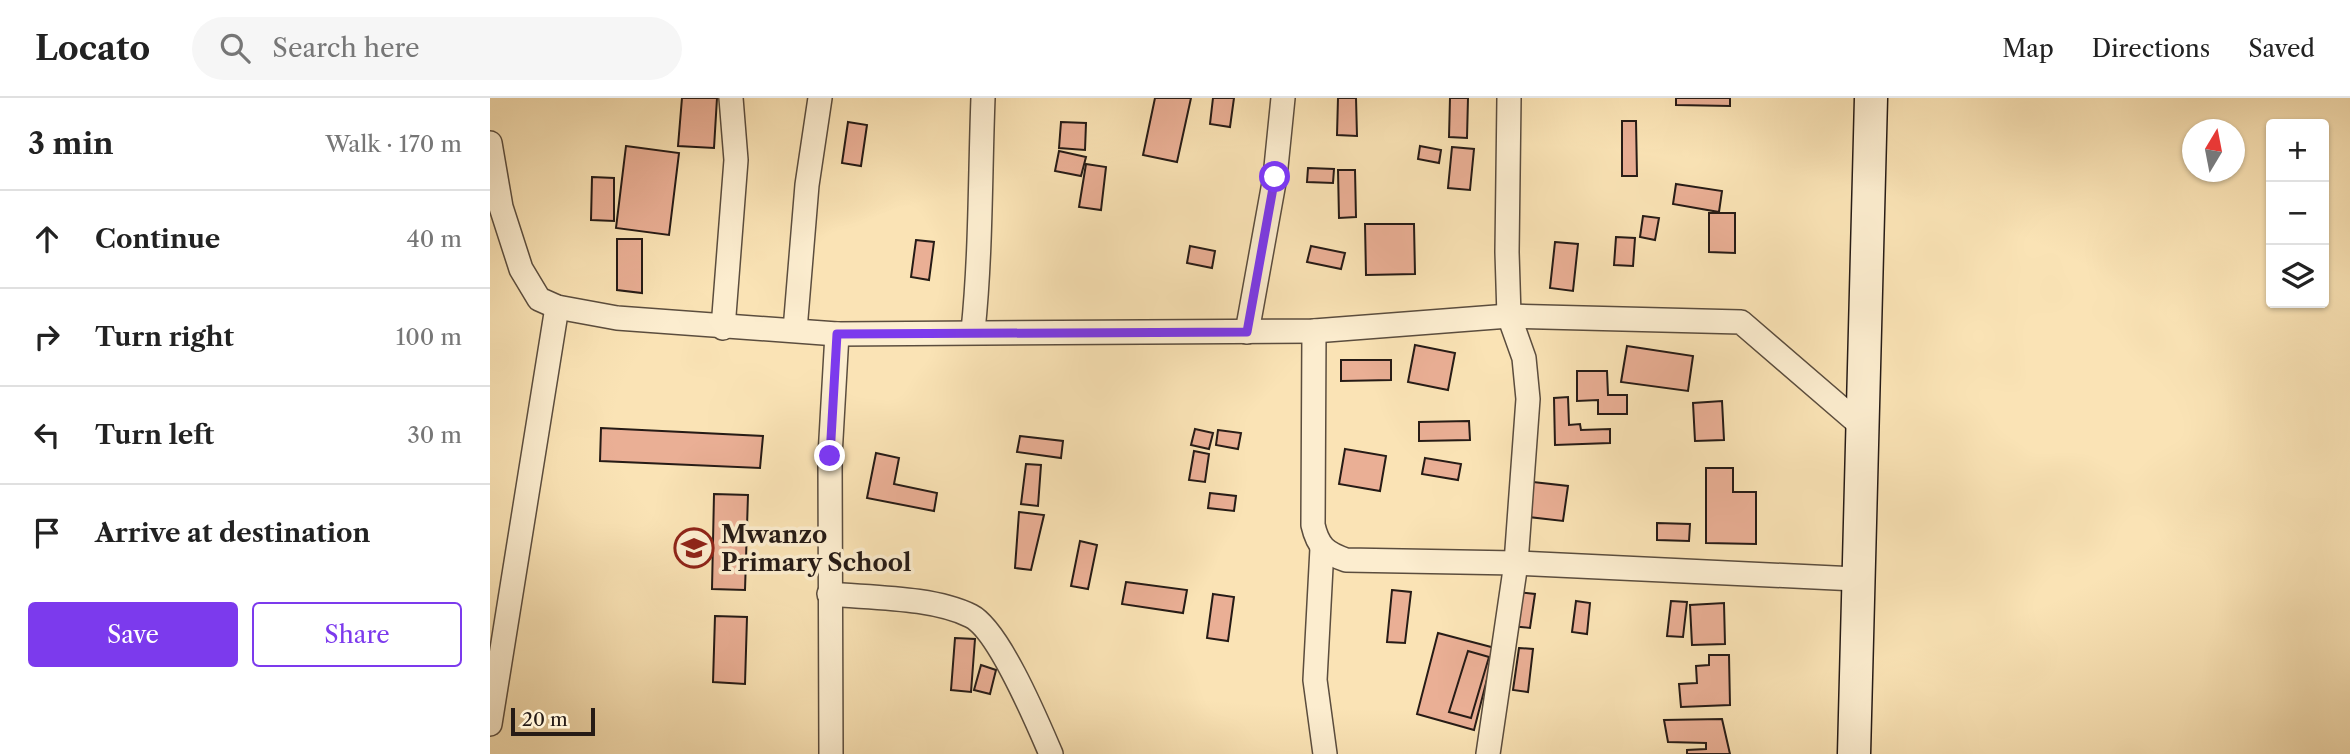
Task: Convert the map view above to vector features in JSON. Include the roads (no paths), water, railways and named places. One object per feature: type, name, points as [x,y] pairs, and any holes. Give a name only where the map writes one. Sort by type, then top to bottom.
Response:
[{"type":"street","points":[[723,328],[736,160],[731,98]]},
{"type":"street","points":[[795,330],[807,185],[820,98]]},
{"type":"street","points":[[973,331],[979,274],[979,177],[983,98]]},
{"type":"street","points":[[1247,332],[1275,177],[1283,98]]},
{"type":"street","points":[[1488,754],[1516,563],[1528,400],[1524,358],[1509,316],[1509,98]]},
{"type":"street","points":[[1854,754],[1856,579],[1864,428],[1871,98]]},
{"type":"street","points":[[490,144],[501,207],[521,269],[539,299],[557,306],[617,318],[723,328],[837,334],[973,331],[1314,331],[1509,316],[1741,322],[1864,428]]},
{"type":"street","points":[[490,724],[557,306]]},
{"type":"street","points":[[1314,331],[1313,525],[1322,548],[1315,680],[1325,754]]},
{"type":"street","points":[[831,754],[830,456],[837,334]]},
{"type":"street","points":[[1322,548],[1346,559],[1516,563],[1856,579]]},
{"type":"street","points":[[829,594],[943,606],[974,617],[995,641],[1051,754]]},
{"type":"place","name":"Mwanzo Primary School","points":[[694,548]]}]
